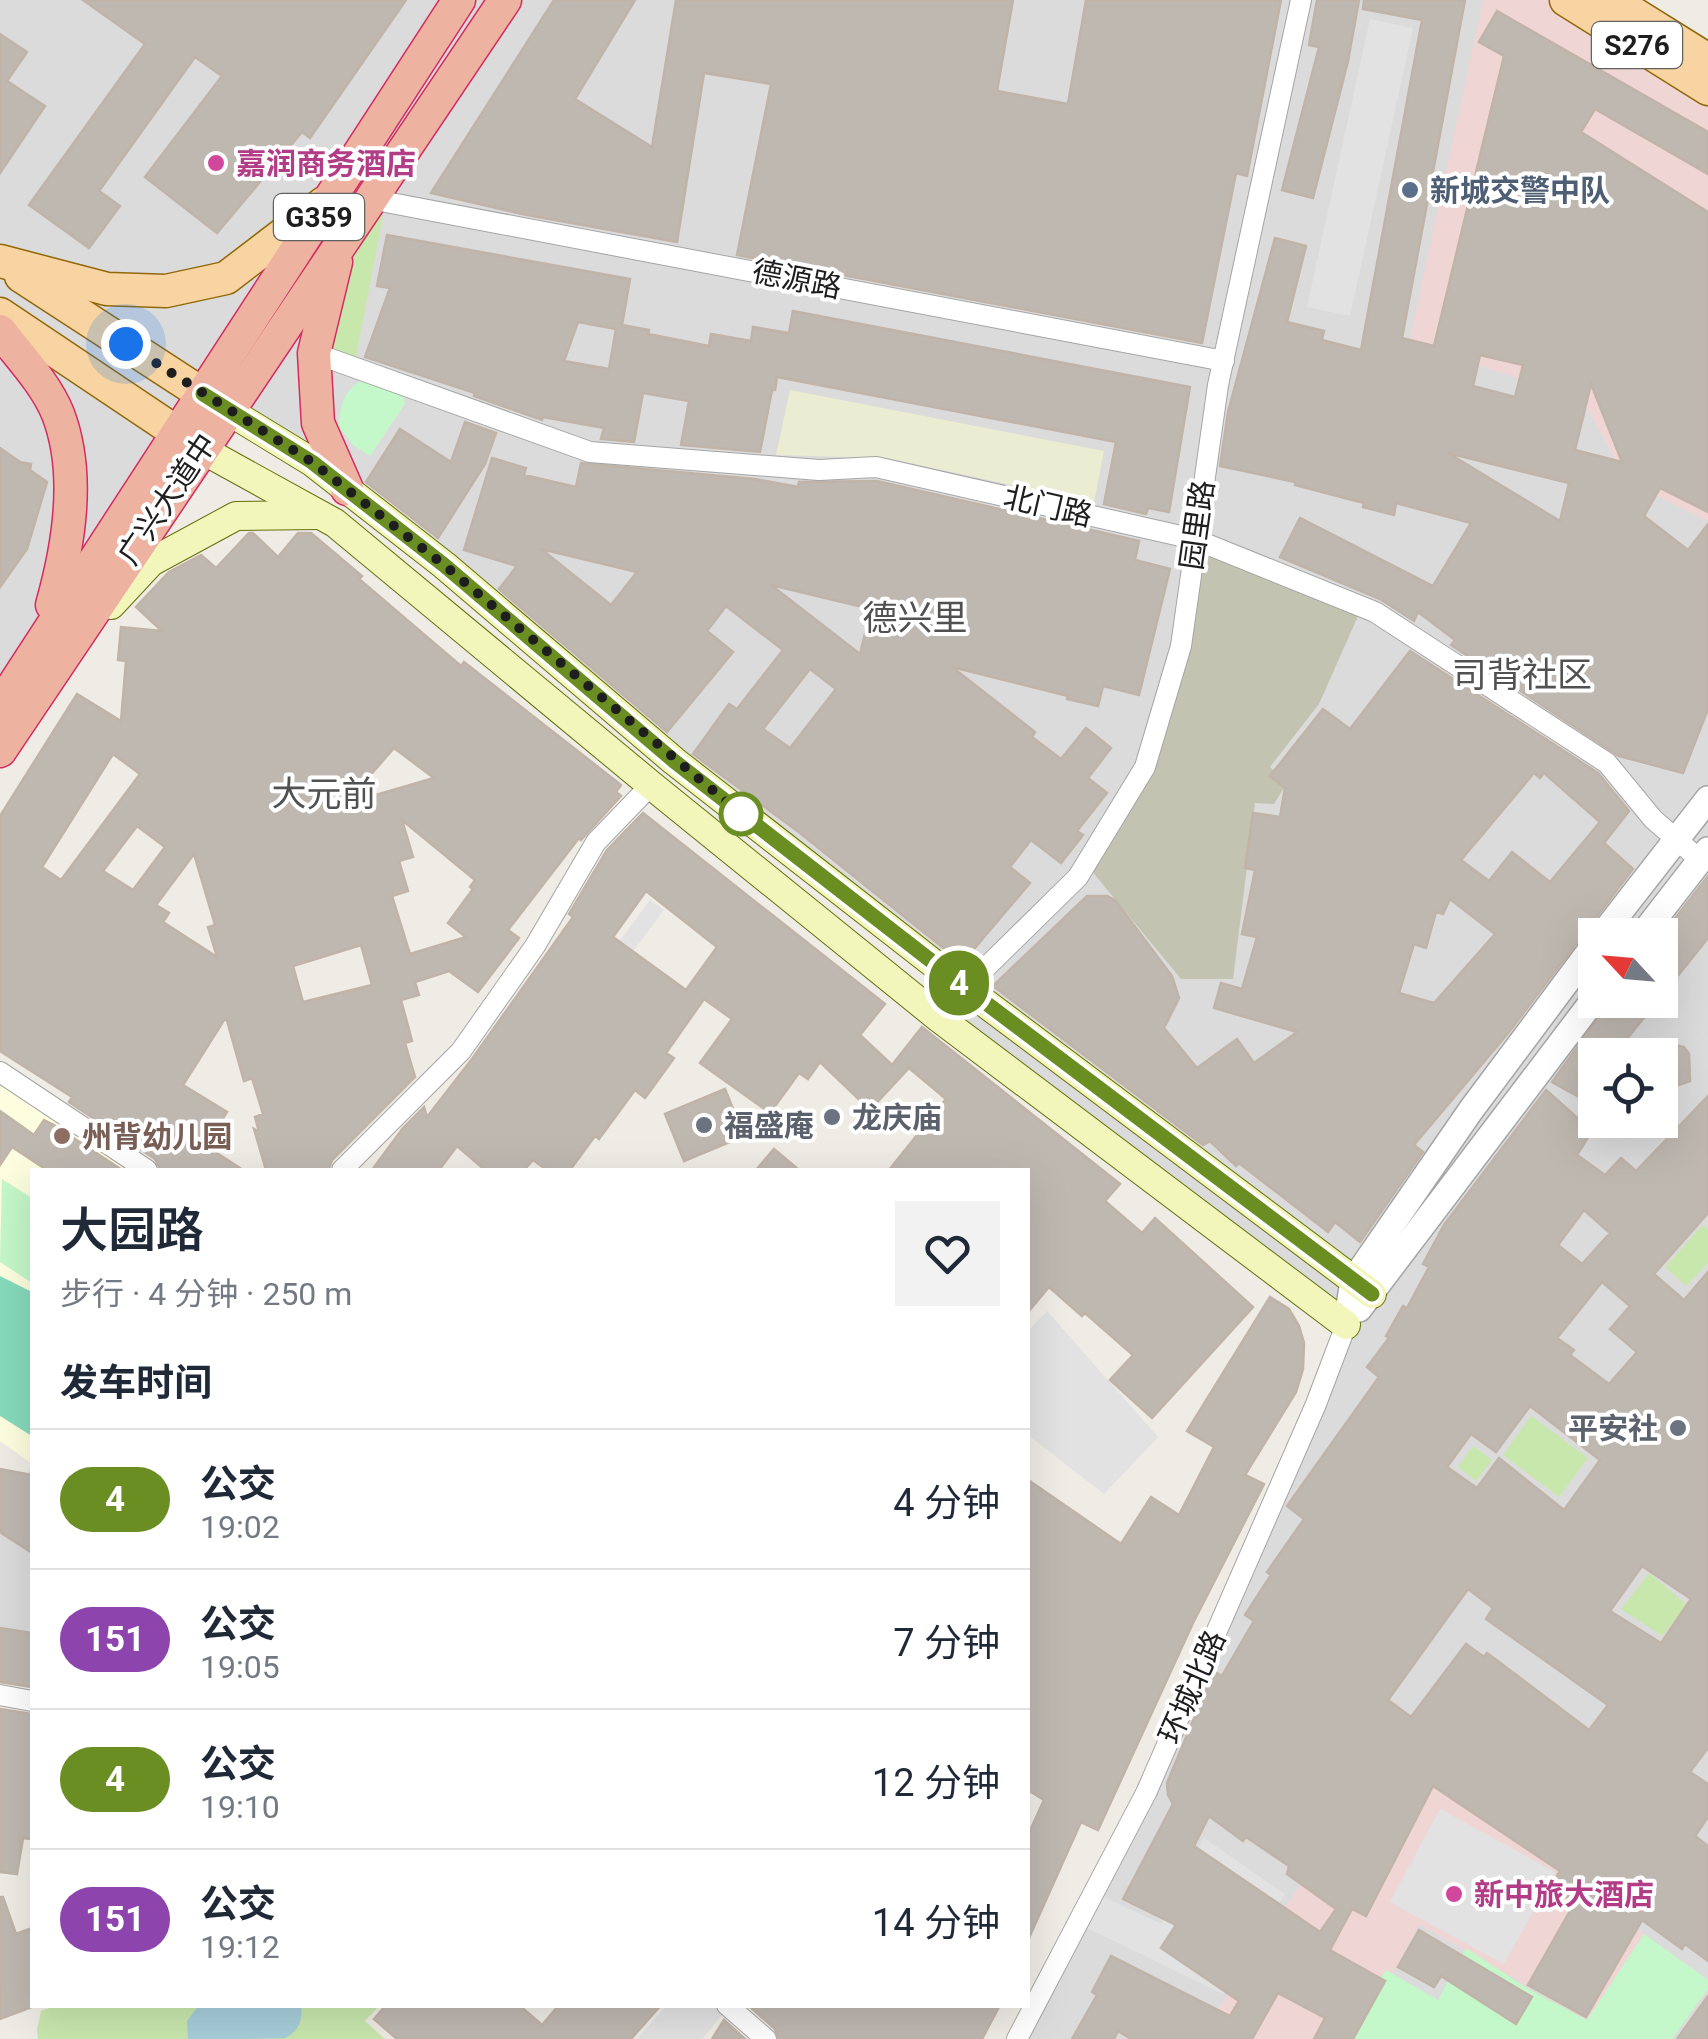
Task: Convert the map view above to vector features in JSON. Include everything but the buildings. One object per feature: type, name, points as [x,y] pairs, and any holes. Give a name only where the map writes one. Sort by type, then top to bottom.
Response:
[{"type":"highway","name":"广兴大道中","points":[[215,402],[331,197],[458,0]]},
{"type":"highway","name":"广兴大道中","points":[[0,751],[51,650],[188,440],[370,200],[505,0]]},
{"type":"highway","points":[[342,238],[314,353],[318,422],[347,489]]},
{"type":"highway","points":[[0,332],[31,370],[58,413],[68,452],[71,497],[51,650]]},
{"type":"highway","name":"广兴大道中","points":[[0,706],[51,650]]},
{"type":"main road","name":"S276","points":[[1566,0],[1708,89]]},
{"type":"main road","name":"S276","points":[[1612,0],[1708,60]]},
{"type":"main road","points":[[0,262],[107,289],[166,290],[226,278],[331,197]]},
{"type":"main road","points":[[0,262],[312,462],[444,565],[674,761],[1362,1288]]},
{"type":"main road","points":[[0,314],[188,440],[335,523],[940,1018],[1346,1325]]},
{"type":"main road","points":[[51,650],[151,562],[236,516],[320,515]]},
{"type":"street","name":"园里路","points":[[966,988],[1078,877],[1145,767],[1181,646],[1194,539],[1224,361],[1301,0]]},
{"type":"street","name":"德源路","points":[[370,200],[1224,361]]},
{"type":"street","name":"北门路","points":[[314,353],[590,452],[819,470],[876,467],[1194,539],[1375,612],[1607,763],[1653,819],[1675,838],[1704,854]]},
{"type":"street","points":[[344,1168],[460,1051],[535,946],[596,842],[651,785]]},
{"type":"street","points":[[1615,918],[1708,798]]},
{"type":"street","points":[[1655,918],[1704,854]]},
{"type":"street","name":"环城北路","points":[[1017,2039],[1146,1793],[1316,1404],[1362,1288],[1471,1110],[1578,967]]},
{"type":"street","name":"环城北路","points":[[1362,1288],[1579,1018]]},
{"type":"street","points":[[0,1072],[144,1168]]},
{"type":"street","points":[[0,1695],[30,1701]]},
{"type":"street","points":[[730,2008],[766,2039]]},
{"type":"shaded area","points":[[0,0],[1612,0],[1708,60],[1708,2039],[1017,2039],[1112,1861],[1346,1324],[939,1018],[965,989],[227,410],[0,706]]},
{"type":"shaded area","points":[[1483,0],[1612,0],[1708,60],[1708,521],[1627,481],[1582,399],[1409,343]]},
{"type":"shaded area","points":[[1370,19],[1413,28],[1350,316],[1307,307]]},
{"type":"shaded area","points":[[790,390],[1104,451],[1094,503],[887,458],[776,455]]},
{"type":"shaded area","points":[[1194,539],[1362,607],[1319,704],[1270,767],[1287,783],[1274,804],[1255,803],[1233,979],[1181,979],[1086,864],[1145,767]]},
{"type":"shaded area","points":[[650,900],[664,910],[606,987],[593,977]]},
{"type":"shaded area","points":[[8,1077],[144,1168],[30,1168],[30,1463],[0,1441],[0,1088]]},
{"type":"shaded area","points":[[1047,1311],[1158,1437],[1104,1494],[1030,1437],[1030,1329]]},
{"type":"shaded area","points":[[30,1471],[30,1687],[0,1679],[0,1533]]},
{"type":"shaded area","name":"新中旅大酒店","points":[[1384,1759],[1477,1802],[1608,1910],[1644,1934],[1587,2020],[1419,1924],[1358,2039],[1231,2039],[1208,2024]]},
{"type":"shaded area","points":[[1440,1809],[1555,1872],[1504,1964],[1390,1902]]},
{"type":"shaded area","points":[[1204,1838],[1285,1894],[1223,1994],[1083,1926],[1100,1895],[1161,1924]]},
{"type":"shaded area","points":[[664,2008],[726,2010],[702,2039],[637,2039]]},
{"type":"green space","points":[[368,211],[383,215],[356,358],[322,349],[345,242]]},
{"type":"green space","points":[[368,378],[403,392],[405,404],[370,456],[353,445],[338,426],[345,397]]},
{"type":"green space","points":[[2,1179],[30,1197],[30,1282],[0,1262]]},
{"type":"green space","points":[[1703,1225],[1708,1230],[1708,1263],[1686,1286],[1665,1267]]},
{"type":"green space","points":[[0,1276],[30,1291],[30,1435],[0,1416]]},
{"type":"green space","points":[[1531,1416],[1588,1458],[1559,1497],[1503,1455]]},
{"type":"green space","points":[[1473,1446],[1492,1460],[1476,1481],[1458,1467]]},
{"type":"green space","points":[[1649,1573],[1687,1605],[1662,1636],[1621,1609]]},
{"type":"green space","points":[[1644,1934],[1708,1980],[1708,1989],[1672,2039],[1340,2039],[1386,1970],[1438,2000],[1466,1948],[1528,1989],[1587,2020]]},
{"type":"green space","points":[[377,2008],[365,2021],[385,2039],[38,2039],[41,2011]]},
{"type":"water","points":[[197,2008],[301,2008],[297,2028],[285,2038],[188,2039],[187,2021]]},
{"type":"bus line","name":"4","points":[[203,394],[312,462],[444,565],[674,761],[966,988],[1372,1294]]},
{"type":"place","name":"嘉润商务酒店","points":[[216,163]]},
{"type":"place","name":"新城交警中队","points":[[1410,190]]},
{"type":"place","name":"龙庆庙","points":[[832,1117]]},
{"type":"place","name":"福盛庵","points":[[704,1125]]},
{"type":"place","name":"州背幼儿园","points":[[62,1136]]},
{"type":"place","name":"平安社","points":[[1678,1428]]},
{"type":"place","name":"新中旅大酒店","points":[[1454,1894]]},
{"type":"district","name":"德兴里","points":[[915,618]]},
{"type":"district","name":"司背社区","points":[[1522,675]]},
{"type":"district","name":"大元前","points":[[324,794]]},
{"type":"route","points":[[126,344],[312,462],[444,565],[741,814]]}]
